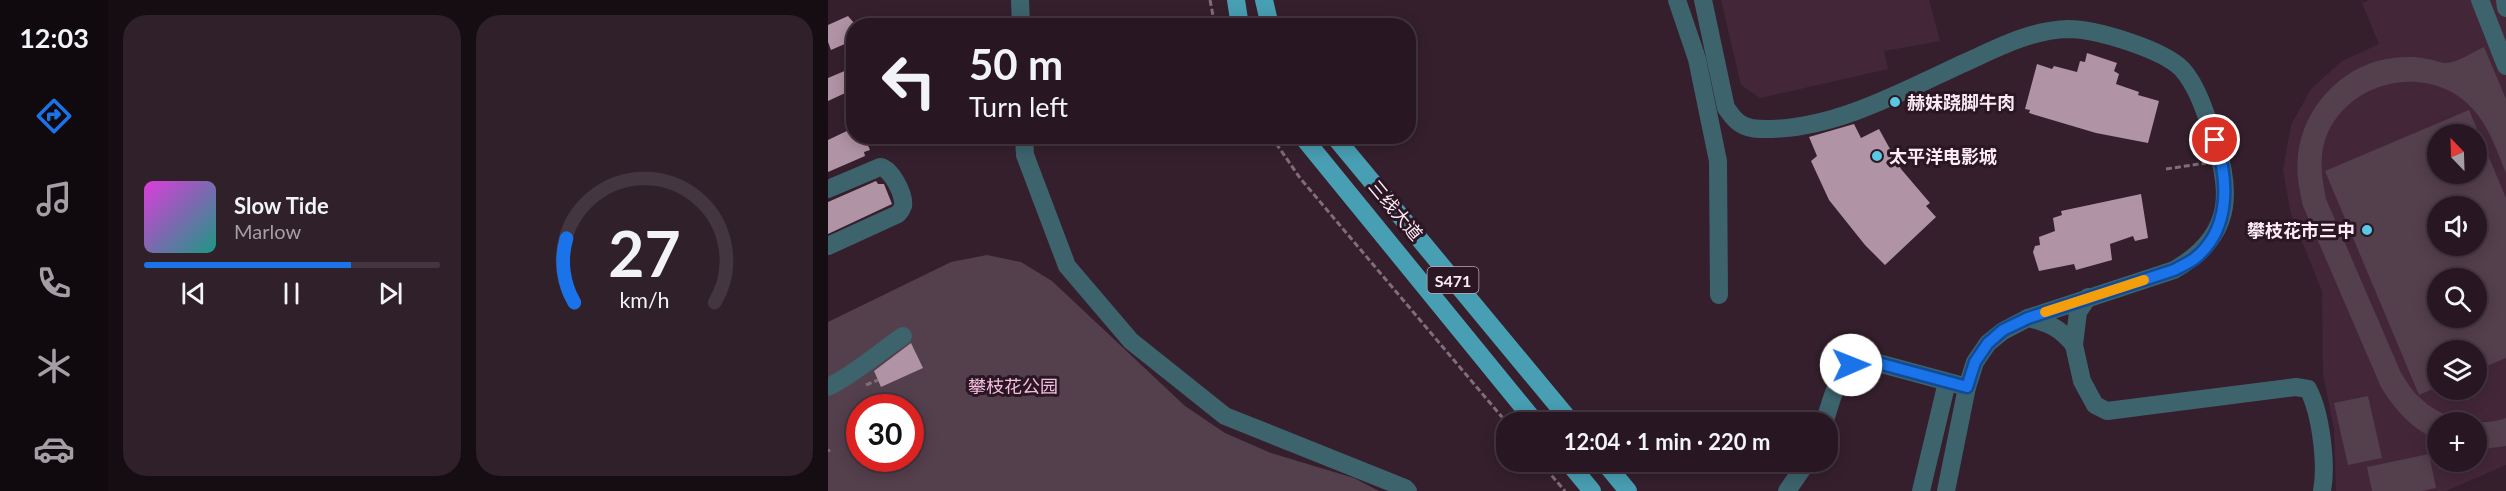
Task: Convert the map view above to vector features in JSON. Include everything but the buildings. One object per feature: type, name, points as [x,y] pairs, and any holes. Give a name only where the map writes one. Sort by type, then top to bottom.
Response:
[{"type":"main road","points":[[1236,0],[1239,18]]},
{"type":"main road","points":[[1264,0],[1268,18]]},
{"type":"main road","name":"三线大道","points":[[1309,144],[1527,412]]},
{"type":"main road","name":"三线大道","points":[[1341,144],[1563,412]]},
{"type":"main road","points":[[1576,472],[1592,491]]},
{"type":"main road","points":[[1612,472],[1628,491]]},
{"type":"street","points":[[1020,0],[1021,18]]},
{"type":"street","points":[[1677,0],[1697,59],[1718,162],[1719,295]]},
{"type":"street","points":[[1703,0],[1726,108],[1743,126],[1760,129],[1791,128],[1830,119],[1884,99],[2009,43],[2046,32],[2086,29],[2168,58],[2181,69],[2201,100],[2223,161],[2226,181],[2225,201],[2220,221],[2211,241],[2195,258],[2174,270],[2028,318],[2003,330],[1988,343],[1975,362],[1967,387],[1946,491]]},
{"type":"street","points":[[2480,0],[2506,66]]},
{"type":"street","points":[[2505,0],[2506,8]]},
{"type":"street","points":[[1024,144],[1025,155],[1067,266],[1131,341],[1225,416],[1408,491]]},
{"type":"street","points":[[828,189],[880,167],[886,167],[891,172],[899,191],[903,208],[898,214],[828,246]]},
{"type":"street","points":[[2088,297],[2079,312],[2074,345],[2082,381],[2095,405],[2107,411],[2296,387],[2308,389],[2314,400],[2322,442],[2322,491]]},
{"type":"street","points":[[2028,318],[2048,322],[2062,331],[2074,345]]},
{"type":"street","points":[[828,387],[846,378],[903,336]]},
{"type":"street","points":[[1828,412],[1841,375],[1851,365],[1867,360],[1967,387]]},
{"type":"street","points":[[1921,491],[1947,382]]},
{"type":"street","points":[[1787,491],[1800,472]]},
{"type":"path","points":[[1210,0],[1213,18]]},
{"type":"path","points":[[1276,144],[1300,178],[1498,412]]},
{"type":"path","points":[[2166,169],[2223,161]]},
{"type":"path","points":[[1548,472],[1564,491]]},
{"type":"shaded area","points":[[1721,0],[1929,0],[1940,41],[1884,51],[1888,69],[1760,98],[1741,85]]},
{"type":"shaded area","name":"攀枝花市三中","points":[[2370,0],[2506,0],[2506,465],[2446,491],[2336,491],[2334,429],[2323,374],[2322,291],[2291,214],[2283,170],[2291,125],[2311,89],[2342,61],[2379,44],[2362,3]]},
{"type":"green space","points":[[2484,47],[2506,99],[2506,173],[2487,129],[2487,124],[2484,124],[2472,108],[2454,93],[2434,85],[2412,82],[2390,84],[2369,91],[2350,103],[2335,119],[2323,147],[2322,177],[2326,199],[2401,373],[2415,394],[2441,412],[2427,412],[2427,435],[2405,418],[2381,387],[2303,206],[2297,162],[2301,138],[2316,107],[2326,93],[2353,71],[2386,59],[2417,57],[2450,63]]},
{"type":"green space","points":[[2469,110],[2475,124],[2436,124]]},
{"type":"green space","points":[[2427,128],[2427,184],[2487,184],[2487,153],[2506,198],[2506,358],[2487,366],[2487,340],[2427,340],[2427,391],[2419,395],[2325,171]]},
{"type":"green space","name":"攀枝花公园","points":[[987,255],[1021,262],[1052,281],[1185,406],[1225,433],[1271,453],[1354,478],[1379,491],[828,491],[828,322],[951,262]]},
{"type":"green space","points":[[2368,396],[2382,458],[2348,465],[2334,403]]},
{"type":"green space","points":[[2506,418],[2506,446],[2487,449],[2487,422]]},
{"type":"green space","points":[[2427,454],[2427,472],[2433,472],[2436,488],[2422,491],[2372,491],[2367,467]]},
{"type":"slow traffic","points":[[2045,312],[2144,280]]},
{"type":"place","name":"赫妹跷脚牛肉","points":[[1895,102]]},
{"type":"place","name":"太平洋电影城","points":[[1877,156]]},
{"type":"place","name":"攀枝花市三中","points":[[2367,230]]},
{"type":"route","points":[[1851,365],[1867,360],[1967,387],[1975,362],[1988,343],[2003,330],[2028,318],[2174,270],[2195,258],[2211,241],[2220,221],[2225,201],[2226,181],[2223,161],[2215,140]]}]
